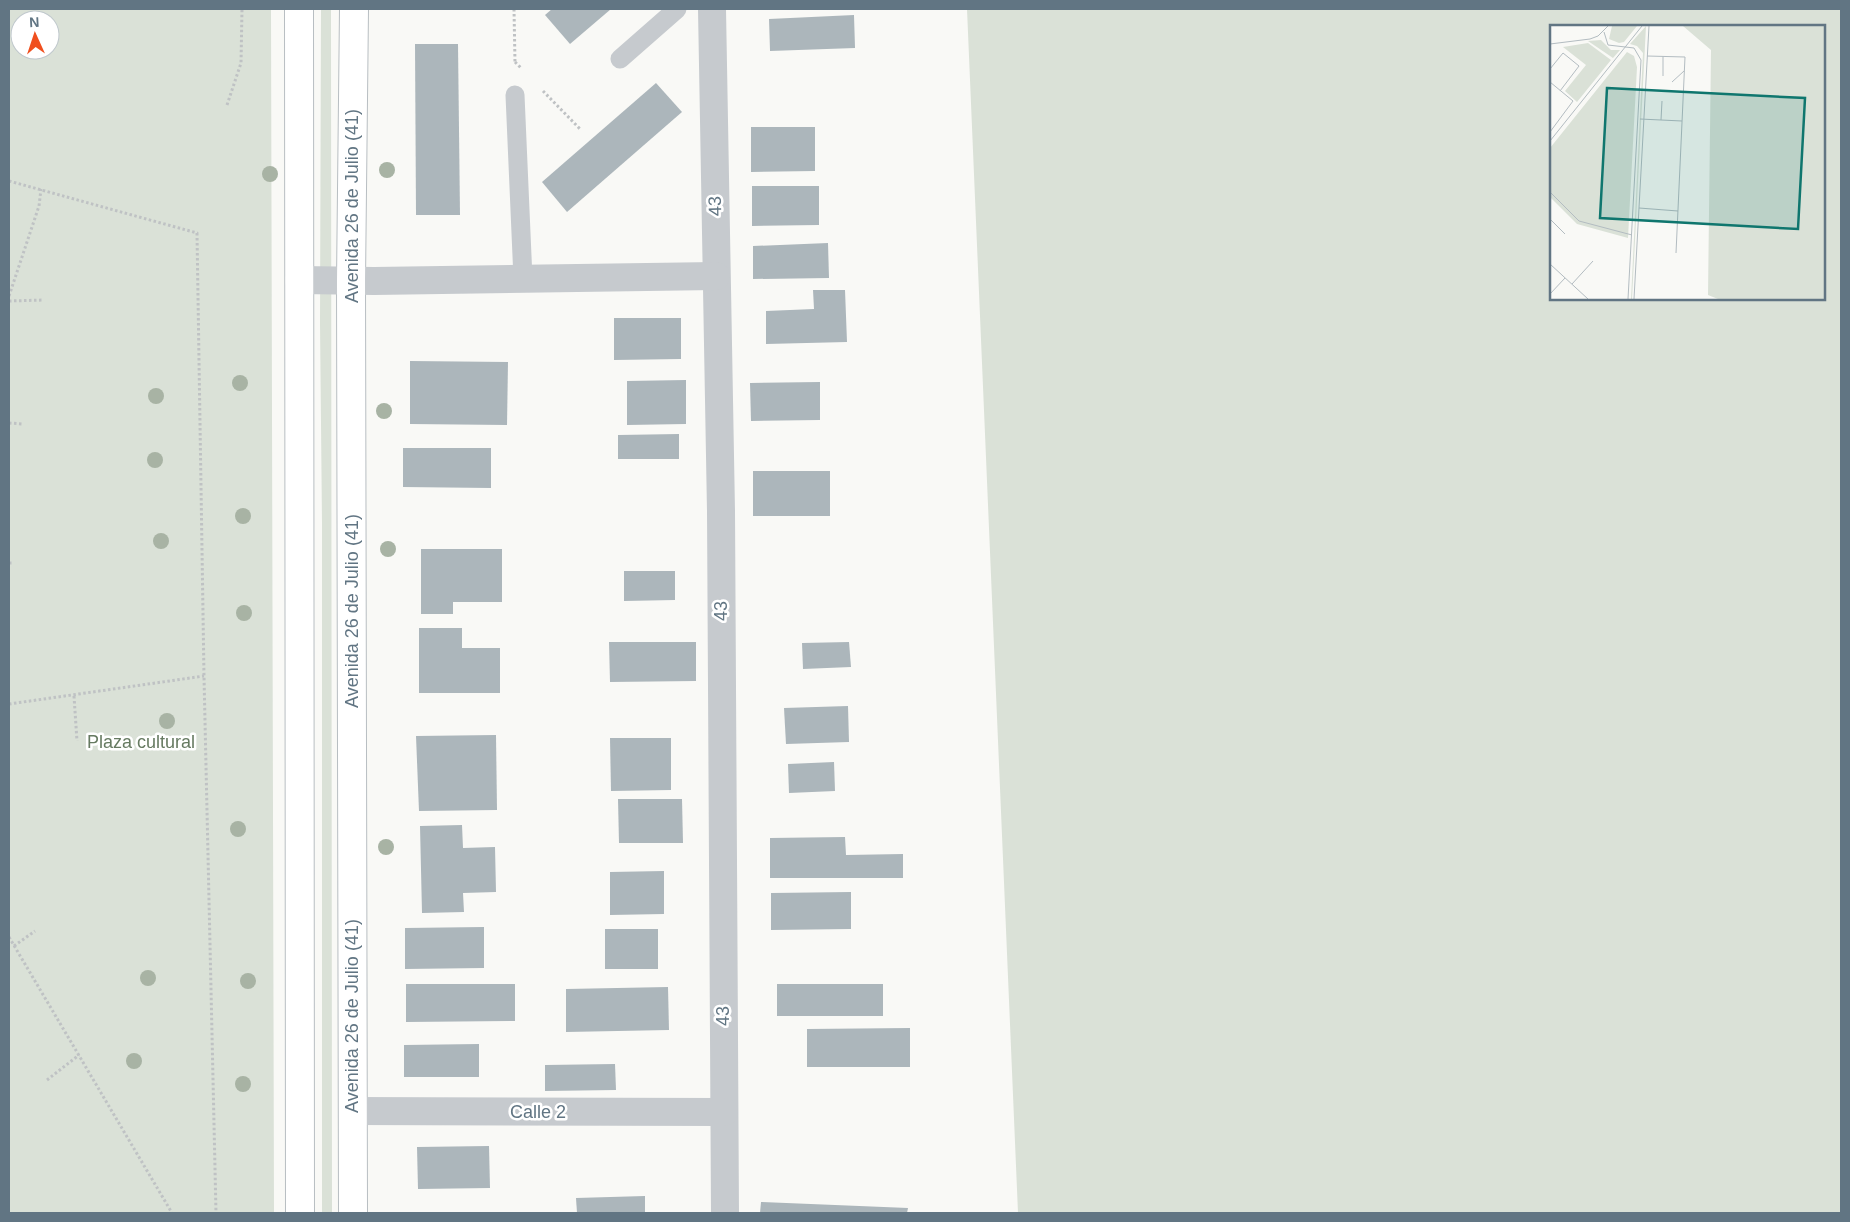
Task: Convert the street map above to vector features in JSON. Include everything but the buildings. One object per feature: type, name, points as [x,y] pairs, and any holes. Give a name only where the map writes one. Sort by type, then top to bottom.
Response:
[{"type":"main road","points":[[299,9],[300,1213]]},
{"type":"main road","name":"Avenida 26 de Julio (41)","points":[[353,1213],[351,281],[354,9]]},
{"type":"street","name":"43","points":[[712,9],[721,511],[725,1213]]},
{"type":"street","points":[[299,280],[716,276]]},
{"type":"street","name":"Calle 2","points":[[353,1111],[724,1112]]},
{"type":"lane","points":[[620,59],[677,9]]},
{"type":"lane","points":[[516,95],[523,279]]},
{"type":"path","points":[[227,104],[241,63],[242,9]]},
{"type":"path","points":[[514,9],[516,95]]},
{"type":"path","points":[[515,62],[521,68]]},
{"type":"path","points":[[541,89],[581,130]]},
{"type":"path","points":[[9,181],[41,188],[197,233],[204,676],[216,1213]]},
{"type":"path","points":[[9,296],[39,206],[41,188]]},
{"type":"path","points":[[9,301],[44,300]]},
{"type":"path","points":[[9,423],[23,424]]},
{"type":"path","points":[[9,704],[204,676]]},
{"type":"path","points":[[74,696],[77,741]]},
{"type":"path","points":[[14,946],[35,931]]},
{"type":"path","points":[[9,937],[172,1213]]},
{"type":"path","points":[[47,1080],[79,1056]]},
{"type":"green space","name":"Plaza cultural","points":[[9,9],[271,9],[274,1213],[9,1213]]},
{"type":"green space","points":[[321,9],[331,9],[332,1213],[322,1213]]},
{"type":"green space","points":[[967,9],[1841,9],[1841,1213],[1018,1213]]}]
